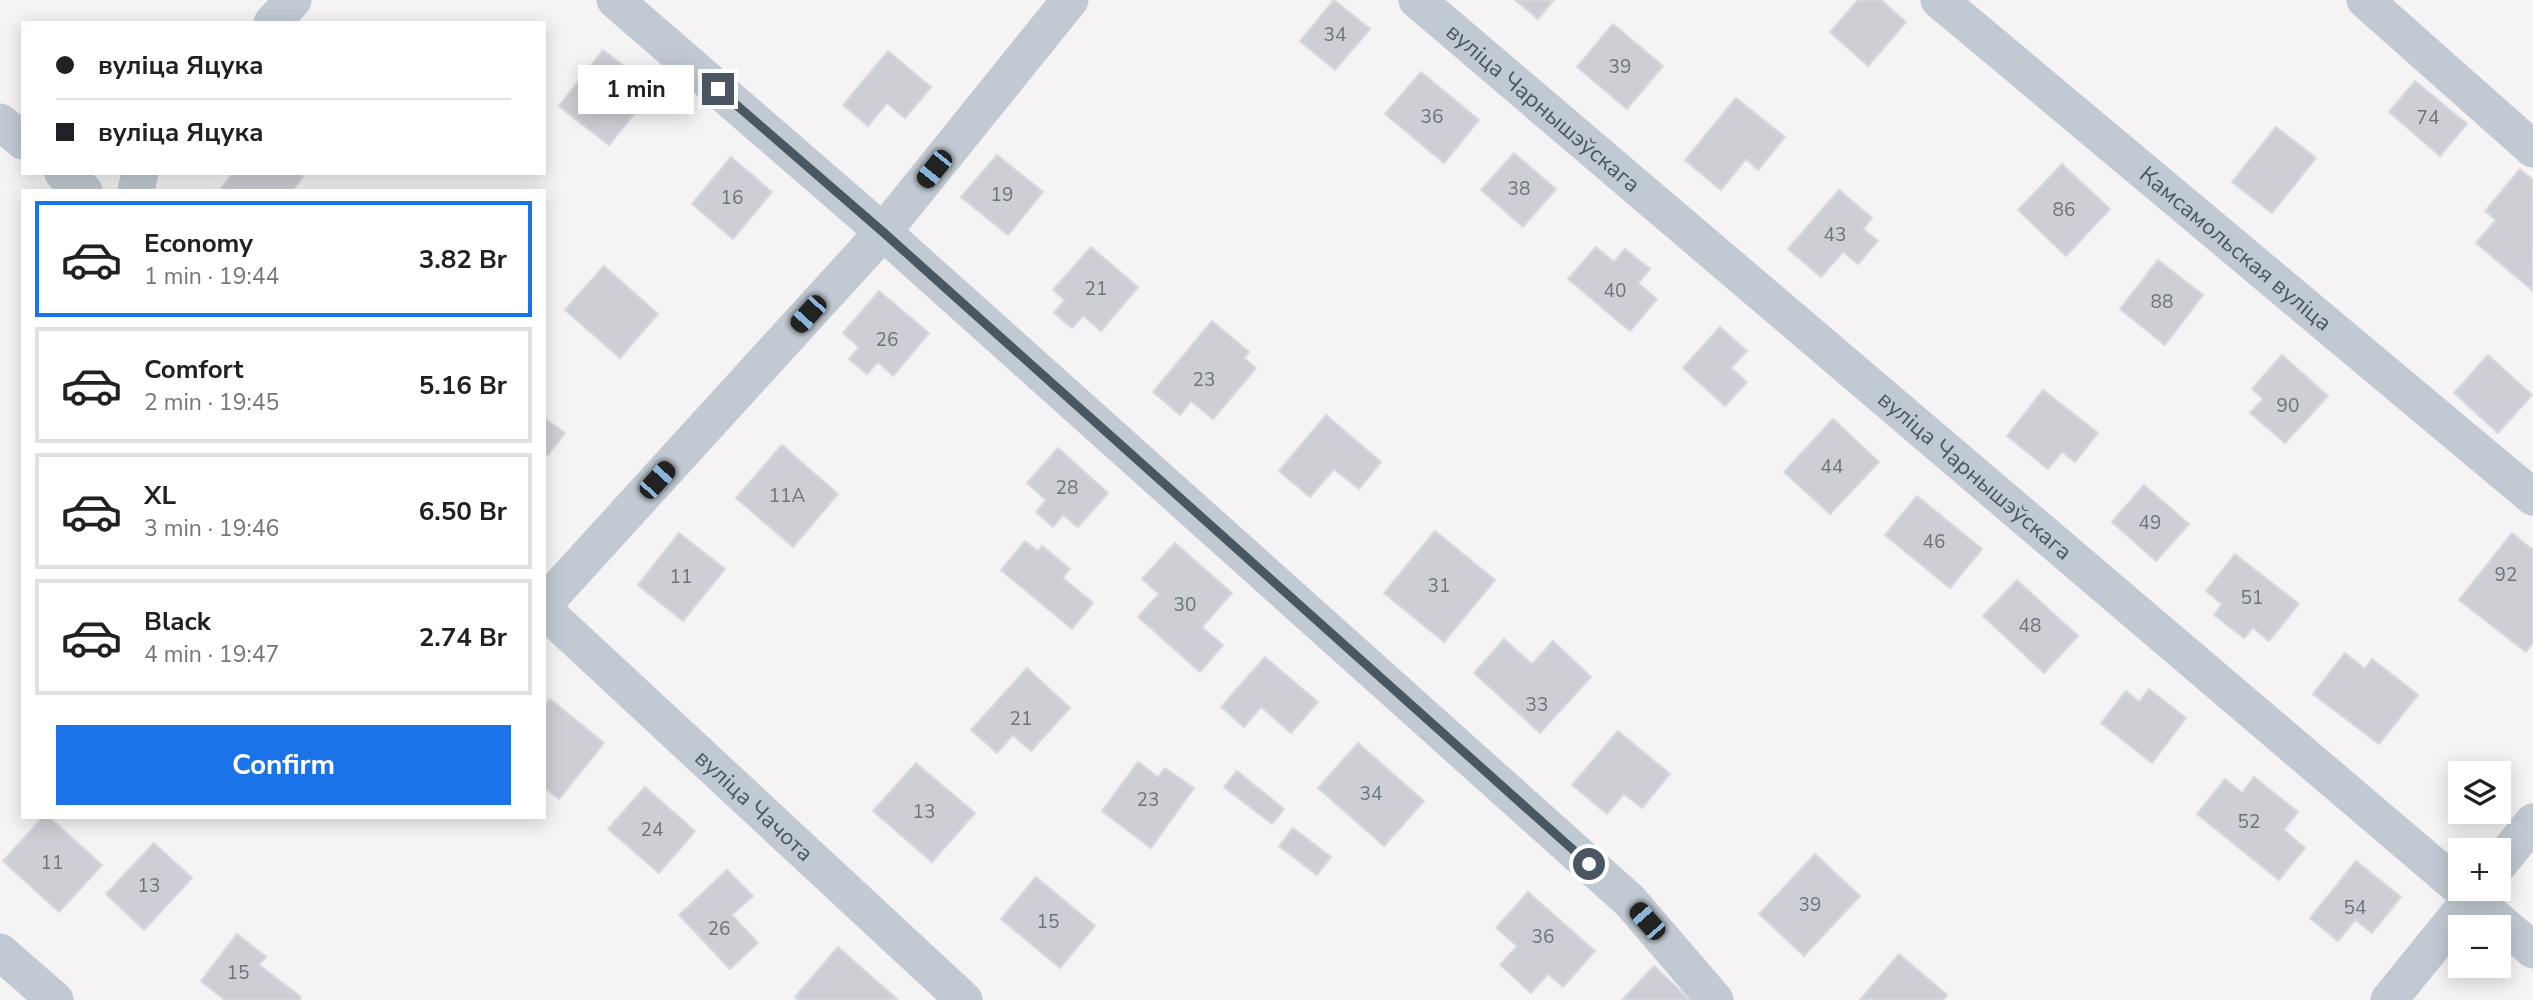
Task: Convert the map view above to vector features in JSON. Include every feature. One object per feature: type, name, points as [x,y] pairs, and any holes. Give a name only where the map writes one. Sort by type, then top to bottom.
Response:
[{"type":"street","points":[[274,21],[293,0]]},
{"type":"street","points":[[615,0],[883,232],[1630,901],[1715,1000]]},
{"type":"street","points":[[546,602],[883,232],[1070,0]]},
{"type":"street","name":"вуліца Чарнышэўскага","points":[[1417,0],[2448,871]]},
{"type":"street","name":"Камсамольская вуліца","points":[[1939,0],[2533,498]]},
{"type":"street","points":[[2365,0],[2533,149]]},
{"type":"street","points":[[0,122],[21,139]]},
{"type":"street","points":[[65,175],[82,189]]},
{"type":"street","name":"вуліца Чачота","points":[[546,612],[964,1000]]},
{"type":"street","points":[[2511,849],[2533,822]]},
{"type":"street","points":[[2389,1000],[2469,901]]},
{"type":"street","name":"вуліца Чарнышэўскага","points":[[2482,901],[2533,950]]},
{"type":"street","points":[[0,952],[55,1000]]},
{"type":"building","points":[[1334,0],[1370,29],[1335,70],[1300,41]]},
{"type":"building","points":[[1515,0],[1554,0],[1538,19]]},
{"type":"building","points":[[1858,0],[1881,0],[1906,22],[1868,66],[1830,32]]},
{"type":"building","points":[[1613,24],[1663,66],[1627,109],[1577,67]]},
{"type":"building","points":[[603,50],[633,73],[618,92],[638,109],[609,145],[559,106]]},
{"type":"building","points":[[888,51],[931,87],[905,118],[887,103],[868,126],[843,105]]},
{"type":"building","points":[[1421,72],[1479,120],[1444,163],[1385,114]]},
{"type":"building","points":[[2415,81],[2467,124],[2440,156],[2389,112]]},
{"type":"building","points":[[1736,98],[1785,137],[1758,170],[1746,159],[1721,190],[1685,160]]},
{"type":"building","points":[[2276,127],[2316,158],[2272,213],[2232,182]]},
{"type":"building","points":[[1514,153],[1556,189],[1523,227],[1481,190]]},
{"type":"building","points":[[997,155],[1043,192],[1008,235],[961,197]]},
{"type":"building","points":[[731,157],[772,192],[733,239],[692,204]]},
{"type":"building","points":[[2062,164],[2110,209],[2066,256],[2018,210]]},
{"type":"building","points":[[2520,169],[2533,180],[2532,290],[2476,243],[2496,220],[2485,211]]},
{"type":"building","points":[[231,175],[303,177],[294,189],[221,189]]},
{"type":"building","points":[[1839,190],[1872,218],[1863,229],[1878,241],[1858,264],[1843,252],[1821,277],[1788,249]]},
{"type":"building","points":[[1091,247],[1138,287],[1101,331],[1083,316],[1072,328],[1054,313],[1065,300],[1053,290]]},
{"type":"building","points":[[1596,247],[1614,262],[1625,249],[1650,269],[1638,283],[1657,299],[1630,331],[1568,279]]},
{"type":"building","points":[[2158,260],[2203,295],[2165,345],[2120,309]]},
{"type":"building","points":[[604,266],[658,314],[620,358],[565,310]]},
{"type":"building","points":[[879,291],[929,333],[893,376],[878,362],[867,374],[849,359],[859,347],[843,333]]},
{"type":"building","points":[[1212,321],[1249,352],[1244,358],[1256,368],[1213,419],[1191,401],[1180,415],[1153,392]]},
{"type":"building","points":[[1720,327],[1747,351],[1731,368],[1747,382],[1725,406],[1683,368]]},
{"type":"building","points":[[2282,355],[2328,396],[2285,443],[2250,413],[2263,399],[2252,389]]},
{"type":"building","points":[[2488,355],[2532,395],[2498,433],[2454,393]]},
{"type":"building","points":[[2043,390],[2098,433],[2075,462],[2062,452],[2048,469],[2007,436]]},
{"type":"building","points":[[1326,415],[1381,462],[1359,489],[1334,469],[1310,497],[1279,471]]},
{"type":"building","points":[[546,419],[565,433],[548,455],[546,454]]},
{"type":"building","points":[[1833,419],[1879,462],[1830,514],[1784,472]]},
{"type":"building","points":[[782,445],[838,494],[793,547],[736,498]]},
{"type":"building","points":[[1058,448],[1108,493],[1078,527],[1063,515],[1053,527],[1036,512],[1046,500],[1027,483]]},
{"type":"building","points":[[2144,485],[2189,524],[2156,561],[2112,522]]},
{"type":"building","points":[[1917,496],[1982,549],[1950,588],[1885,535]]},
{"type":"building","points":[[1435,531],[1495,580],[1444,642],[1384,593]]},
{"type":"building","points":[[679,533],[725,569],[683,621],[638,585]]},
{"type":"building","points":[[2512,533],[2533,550],[2533,642],[2526,652],[2459,600]]},
{"type":"building","points":[[1025,541],[1038,551],[1042,546],[1070,569],[1063,578],[1093,603],[1072,629],[1001,570]]},
{"type":"building","points":[[1175,543],[1232,593],[1202,627],[1223,645],[1200,672],[1138,617],[1159,594],[1142,579]]},
{"type":"building","points":[[2235,554],[2299,604],[2269,641],[2253,628],[2244,638],[2214,615],[2222,604],[2206,591]]},
{"type":"building","points":[[2017,580],[2078,636],[2044,673],[1983,616]]},
{"type":"building","points":[[1504,639],[1532,664],[1553,641],[1591,677],[1540,733],[1474,673]]},
{"type":"building","points":[[2345,653],[2365,669],[2372,659],[2418,695],[2379,744],[2313,694]]},
{"type":"building","points":[[1265,657],[1318,702],[1291,733],[1261,707],[1244,727],[1221,707]]},
{"type":"building","points":[[1027,668],[1070,708],[1031,751],[1013,735],[997,753],[971,730]]},
{"type":"building","points":[[2149,689],[2186,718],[2152,763],[2101,723],[2126,691],[2139,702]]},
{"type":"building","points":[[550,699],[604,743],[559,799],[546,789],[546,704]]},
{"type":"building","points":[[1618,731],[1670,774],[1642,808],[1624,794],[1607,814],[1572,785]]},
{"type":"building","points":[[1358,743],[1424,801],[1384,846],[1318,788]]},
{"type":"building","points":[[1138,762],[1158,777],[1165,768],[1194,788],[1151,848],[1102,811]]},
{"type":"building","points":[[916,763],[975,813],[932,862],[873,811]]},
{"type":"building","points":[[1237,771],[1284,809],[1272,824],[1224,787]]},
{"type":"building","points":[[2254,777],[2298,812],[2284,830],[2305,848],[2279,880],[2197,814],[2225,779],[2242,793]]},
{"type":"building","points":[[645,787],[695,831],[659,873],[608,829]]},
{"type":"building","points":[[41,819],[51,819],[102,865],[59,912],[3,861]]},
{"type":"building","points":[[1293,828],[1331,857],[1317,875],[1279,846]]},
{"type":"building","points":[[154,843],[192,878],[144,930],[106,894]]},
{"type":"building","points":[[1815,854],[1860,896],[1804,956],[1759,914]]},
{"type":"building","points":[[2356,861],[2401,897],[2372,933],[2355,920],[2338,941],[2310,918]]},
{"type":"building","points":[[727,870],[753,896],[732,915],[758,943],[730,969],[679,915]]},
{"type":"building","points":[[1036,877],[1095,926],[1060,968],[1001,919]]},
{"type":"building","points":[[1528,892],[1595,951],[1563,987],[1548,974],[1531,993],[1500,965],[1517,946],[1496,928]]},
{"type":"building","points":[[237,934],[266,957],[259,965],[301,997],[299,1000],[225,1000],[201,981]]},
{"type":"building","points":[[838,947],[897,999],[798,1000],[795,997]]},
{"type":"building","points":[[1899,954],[1947,995],[1943,1000],[1860,1000]]},
{"type":"building","points":[[1654,966],[1690,1000],[1622,1000]]},
{"type":"route","points":[[718,89],[883,232],[1589,864]]}]
